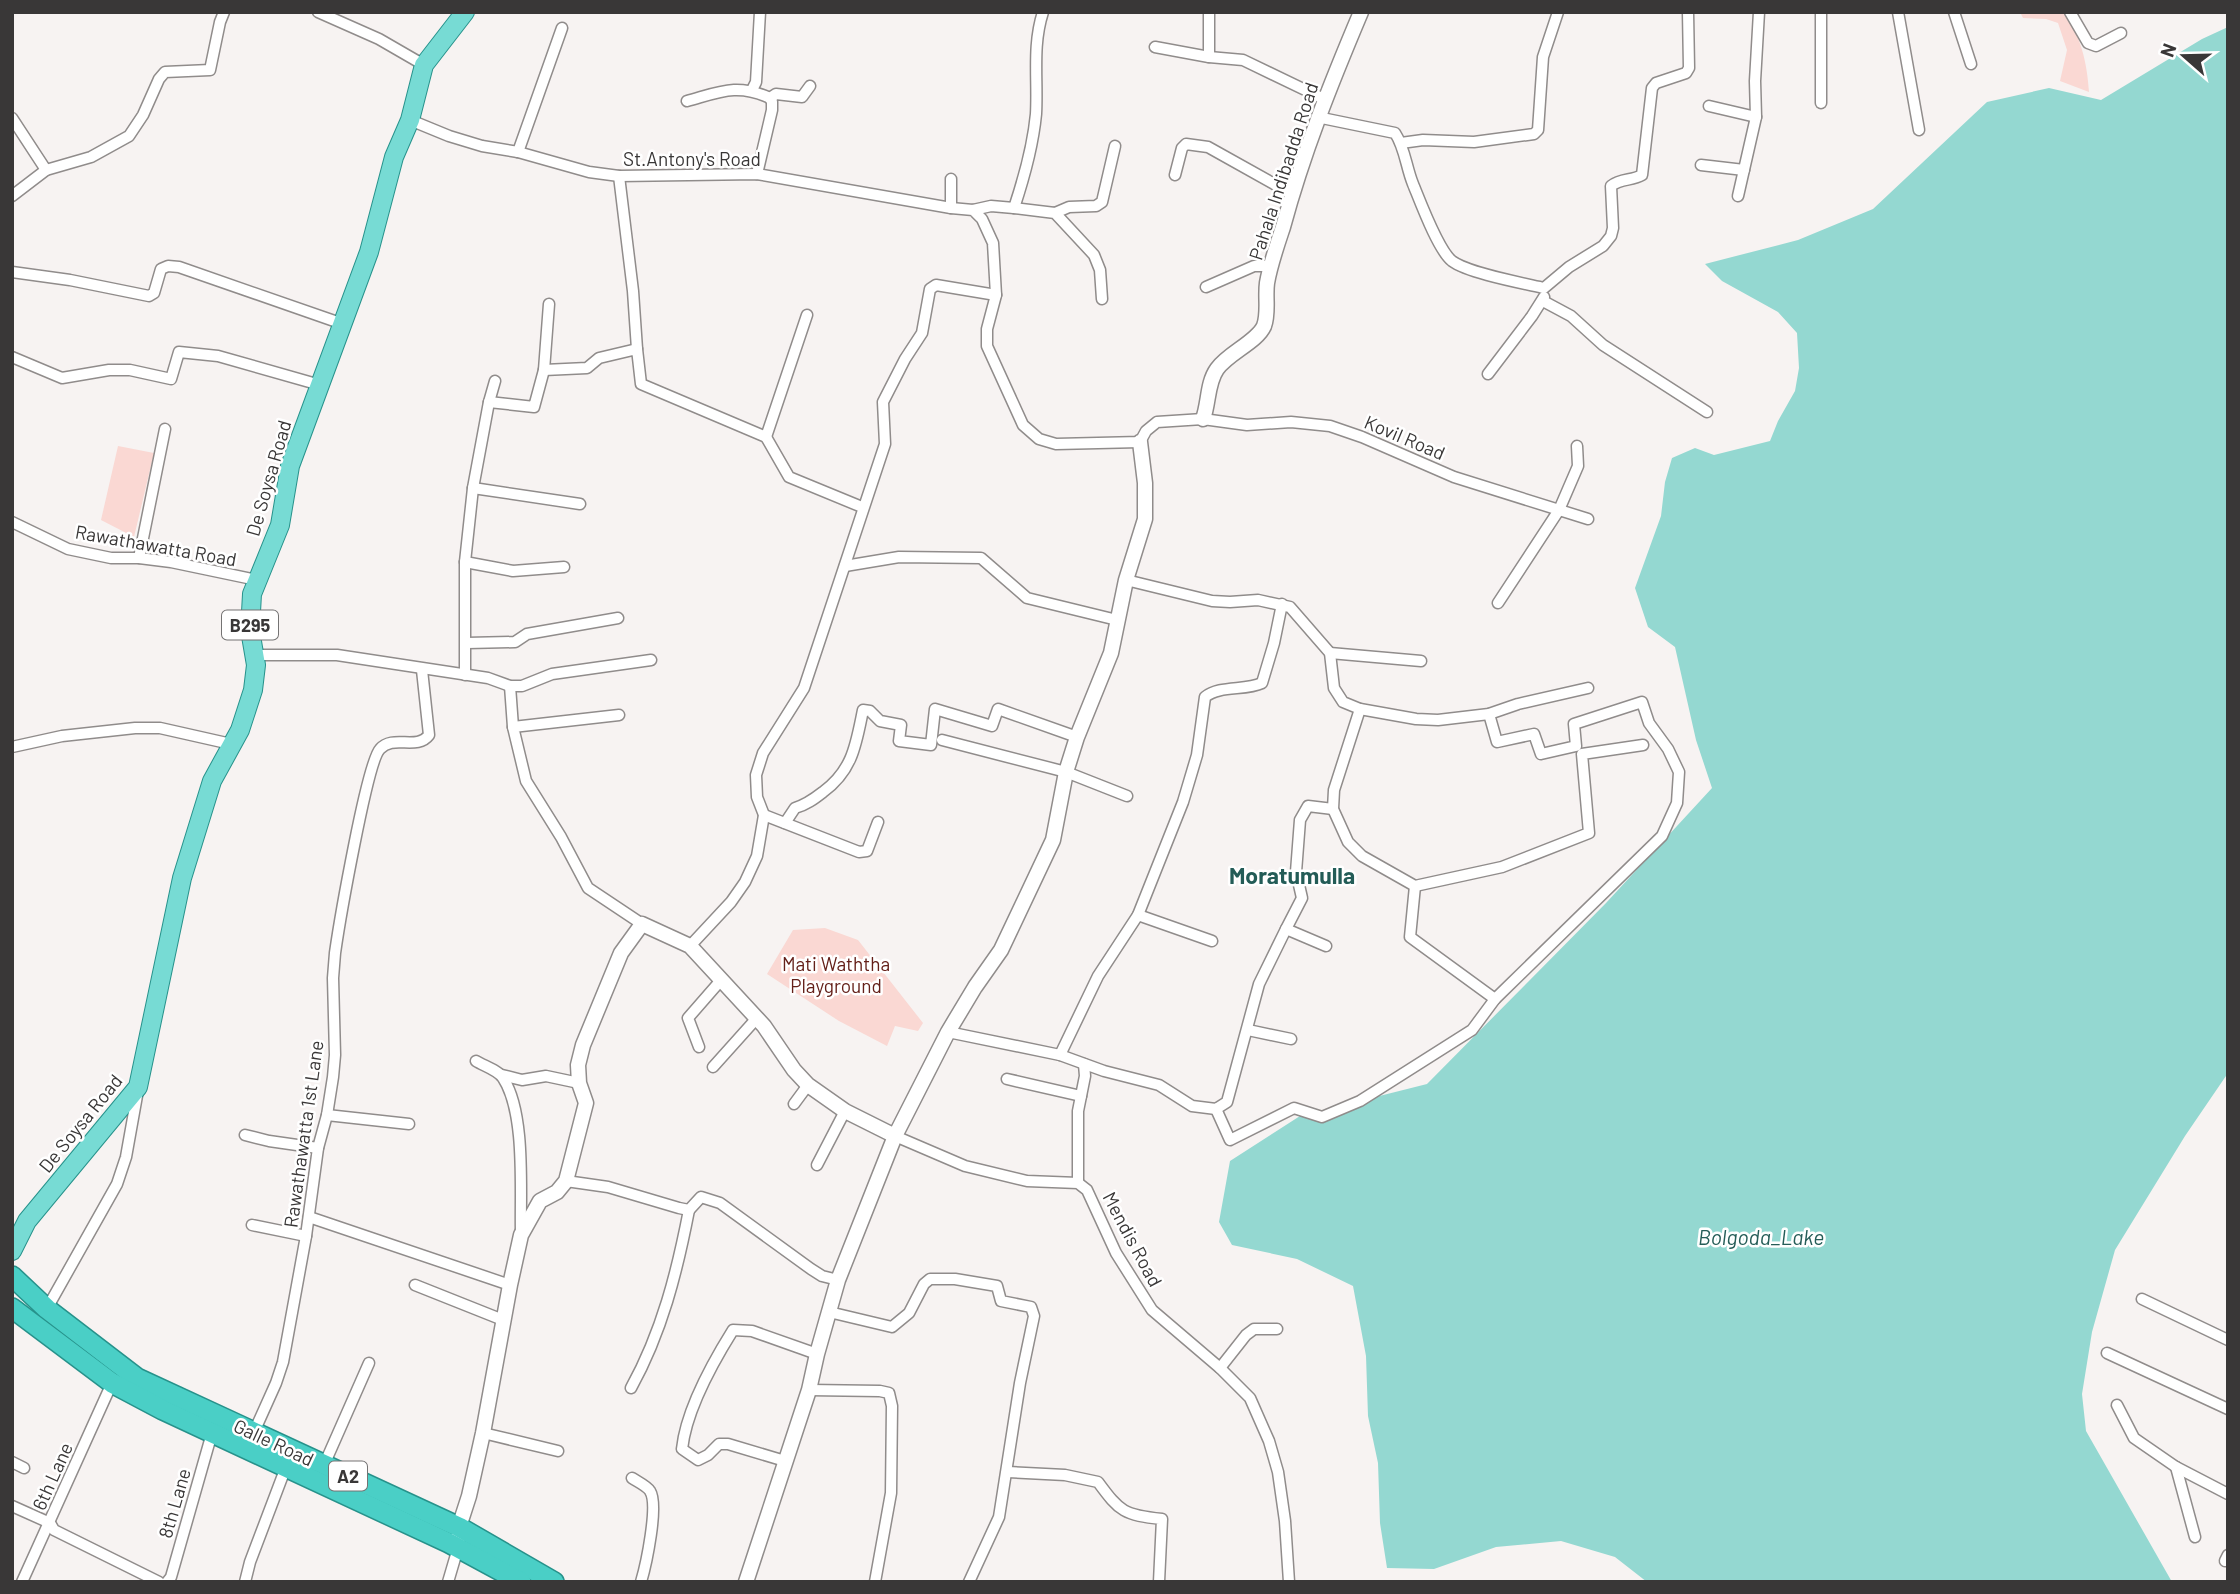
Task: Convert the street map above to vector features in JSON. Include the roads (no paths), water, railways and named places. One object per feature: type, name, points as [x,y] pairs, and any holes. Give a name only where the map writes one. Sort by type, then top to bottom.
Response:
[{"type":"highway","name":"Galle Road","points":[[12,1276],[41,1317],[112,1383],[163,1410],[458,1548],[498,1576],[521,1582]]},
{"type":"highway","name":"Galle Road","points":[[12,1308],[41,1317],[137,1378],[459,1527],[554,1582]]},
{"type":"main road","name":"De Soysa Road","points":[[12,1251],[20,1226],[138,1087],[182,877],[212,781],[243,723],[253,690],[256,655],[250,630],[252,594],[280,525],[290,466],[369,252],[394,156],[410,120],[424,65],[465,12]]},
{"type":"street","points":[[12,196],[46,170],[91,158],[129,136],[165,72],[210,70],[224,12]]},
{"type":"street","points":[[318,12],[379,39],[424,65]]},
{"type":"street","points":[[752,90],[756,82],[760,12]]},
{"type":"street","points":[[1014,208],[1036,112],[1035,47],[1043,12]]},
{"type":"street","points":[[1209,12],[1209,57]]},
{"type":"street","name":"Pahala Indibadda Road","points":[[1203,419],[1208,407],[1211,380],[1218,368],[1259,334],[1265,324],[1267,284],[1292,194],[1317,117],[1362,12]]},
{"type":"street","points":[[1401,143],[1423,140],[1474,142],[1534,134],[1538,130],[1543,57],[1558,12]]},
{"type":"street","points":[[1544,288],[1569,267],[1603,246],[1611,236],[1612,186],[1618,180],[1635,179],[1642,175],[1652,88],[1656,83],[1686,73],[1689,68],[1688,12]]},
{"type":"street","points":[[1738,195],[1756,117],[1759,12]]},
{"type":"street","points":[[1821,12],[1821,103]]},
{"type":"street","points":[[1898,12],[1919,130]]},
{"type":"street","points":[[1954,12],[1971,64]]},
{"type":"street","points":[[2070,12],[2088,43],[2096,46],[2122,33]]},
{"type":"street","points":[[518,152],[562,28]]},
{"type":"street","points":[[1154,47],[1243,60],[1324,99]]},
{"type":"street","points":[[770,98],[776,94],[802,97],[810,86]]},
{"type":"street","points":[[687,101],[723,92],[752,90],[770,98],[772,110],[757,174]]},
{"type":"street","points":[[1709,106],[1756,117]]},
{"type":"street","points":[[1317,117],[1395,133],[1430,225],[1452,261],[1473,271],[1544,288],[1547,292],[1488,374]]},
{"type":"street","points":[[12,118],[46,170]]},
{"type":"street","name":"St.Antony's Road","points":[[410,120],[482,146],[518,152],[589,172],[619,176],[757,174],[951,208]]},
{"type":"street","points":[[1175,175],[1182,148],[1186,144],[1209,147],[1292,194]]},
{"type":"street","points":[[951,178],[951,208],[973,210],[991,206],[1055,213],[1069,207],[1096,206],[1102,202],[1115,146]]},
{"type":"street","points":[[1701,165],[1744,170]]},
{"type":"street","points":[[619,176],[641,384],[766,437],[789,477],[862,507]]},
{"type":"street","points":[[973,210],[982,219],[993,243],[996,295],[987,329],[987,346],[1023,425],[1039,439],[1056,444],[1140,442]]},
{"type":"street","points":[[1055,213],[1094,255],[1100,270],[1102,299]]},
{"type":"street","points":[[12,272],[70,280],[149,296],[155,293],[161,269],[168,266],[180,267],[343,324]]},
{"type":"street","points":[[1206,287],[1254,266],[1272,266]]},
{"type":"street","points":[[690,946],[731,902],[745,882],[757,856],[764,815],[757,797],[755,775],[763,752],[804,688],[885,444],[883,402],[899,368],[922,333],[930,289],[936,285],[996,295]]},
{"type":"street","points":[[1542,301],[1572,316],[1603,345],[1707,412]]},
{"type":"street","points":[[489,402],[534,407],[544,370],[549,304]]},
{"type":"street","points":[[766,437],[807,315]]},
{"type":"street","points":[[544,370],[587,368],[599,358],[637,349]]},
{"type":"street","points":[[12,358],[62,378],[109,370],[130,370],[172,379],[179,352],[219,356],[320,385]]},
{"type":"street","points":[[465,675],[465,562],[473,488],[495,381]]},
{"type":"street","points":[[746,1582],[809,1390],[838,1280],[895,1136],[947,1032],[1001,950],[1053,840],[1066,772],[1111,653],[1126,580],[1145,519],[1145,482],[1140,442],[1146,431],[1157,422],[1203,419]]},
{"type":"street","name":"Kovil Road","points":[[1203,419],[1247,425],[1290,422],[1330,426],[1454,477],[1588,519]]},
{"type":"street","points":[[139,558],[165,429]]},
{"type":"street","points":[[1497,603],[1559,510],[1578,466],[1577,446]]},
{"type":"street","points":[[473,488],[580,504]]},
{"type":"street","name":"Rawathawatta Road","points":[[12,522],[68,549],[111,558],[171,562],[257,580]]},
{"type":"street","points":[[845,566],[899,557],[981,558],[1027,598],[1117,620]]},
{"type":"street","points":[[465,562],[513,571],[564,567]]},
{"type":"street","points":[[1126,580],[1212,601],[1258,600],[1290,607],[1330,653],[1334,688],[1343,702],[1360,709],[1438,720],[1489,714],[1518,704],[1588,688]]},
{"type":"street","points":[[1060,1055],[1098,976],[1138,915],[1198,755],[1205,697],[1212,692],[1254,687],[1262,683],[1282,604]]},
{"type":"street","points":[[467,643],[515,642],[527,634],[618,618]]},
{"type":"street","points":[[1330,653],[1421,661]]},
{"type":"street","points":[[256,655],[337,656],[488,678],[510,686],[522,686],[552,674],[651,660]]},
{"type":"street","name":"Rawathawatta 1st Lane","points":[[254,1432],[283,1362],[306,1236],[335,1055],[335,953],[365,799],[380,748],[391,743],[420,742],[429,735],[422,670]]},
{"type":"street","points":[[510,686],[513,727],[526,781],[561,837],[587,888],[642,924],[690,946],[757,1018],[794,1070],[808,1084],[845,1111],[895,1136]]},
{"type":"street","points":[[1216,1109],[1230,1140],[1294,1108],[1322,1117],[1360,1101],[1472,1030],[1495,999],[1662,836],[1677,803],[1679,772],[1668,749],[1649,723],[1642,702],[1574,723],[1576,746],[1541,754],[1534,734],[1497,742],[1489,714]]},
{"type":"street","points":[[785,823],[795,808],[806,805],[839,780],[851,758],[863,709],[870,711],[880,721],[901,724],[898,741],[931,745],[935,709],[992,726],[998,709],[1077,737]]},
{"type":"street","points":[[1360,709],[1334,790],[1333,809],[1348,842],[1362,856],[1415,886],[1502,867],[1589,832],[1582,754],[1643,745]]},
{"type":"street","points":[[513,727],[619,715]]},
{"type":"street","points":[[12,747],[62,736],[135,728],[160,728],[231,744]]},
{"type":"street","points":[[942,740],[1066,772],[1127,796]]},
{"type":"street","points":[[947,1032],[1060,1055],[1084,1065],[1159,1085],[1192,1107],[1216,1109],[1227,1102],[1259,984],[1302,898],[1296,872],[1300,820],[1308,806],[1333,809]]},
{"type":"street","points":[[764,815],[859,852],[867,851],[878,822]]},
{"type":"street","points":[[1415,886],[1410,937],[1495,999]]},
{"type":"street","points":[[1138,915],[1212,941]]},
{"type":"street","points":[[521,1235],[540,1201],[557,1192],[566,1181],[586,1103],[579,1083],[578,1065],[583,1045],[621,953],[642,924]]},
{"type":"street","points":[[1286,929],[1326,946]]},
{"type":"street","points":[[699,1047],[688,1018],[722,979]]},
{"type":"street","points":[[713,1067],[757,1018]]},
{"type":"street","points":[[1248,1030],[1291,1040]]},
{"type":"street","points":[[476,1061],[502,1075],[522,1080],[546,1076],[579,1083]]},
{"type":"street","points":[[1078,1183],[1078,1111],[1084,1065]]},
{"type":"street","points":[[448,1582],[483,1433],[521,1235],[519,1142],[513,1100],[502,1075]]},
{"type":"street","points":[[1007,1079],[1081,1096]]},
{"type":"street","points":[[793,1104],[808,1084]]},
{"type":"street","points":[[41,1317],[117,1184],[126,1157],[138,1087]]},
{"type":"street","points":[[817,1165],[845,1111]]},
{"type":"street","points":[[327,1115],[409,1124]]},
{"type":"street","points":[[245,1135],[318,1148]]},
{"type":"street","name":"Mendis Road","points":[[895,1136],[965,1166],[1027,1181],[1078,1183],[1087,1190],[1116,1253],[1152,1310],[1220,1368],[1250,1398],[1269,1441],[1278,1472],[1289,1582]]},
{"type":"street","points":[[566,1181],[608,1187],[689,1210]]},
{"type":"street","points":[[631,1388],[646,1361],[664,1315],[689,1210],[701,1197],[720,1203],[822,1276],[838,1280]]},
{"type":"street","points":[[309,1217],[510,1285]]},
{"type":"street","points":[[252,1225],[306,1236]]},
{"type":"street","points":[[829,1312],[892,1327],[909,1314],[924,1284],[930,1279],[955,1279],[997,1286],[1001,1301],[1031,1307],[1034,1316],[1020,1383],[999,1517],[969,1582]]},
{"type":"street","points":[[415,1285],[503,1320]]},
{"type":"street","points":[[2142,1300],[2228,1340]]},
{"type":"street","points":[[1220,1368],[1254,1329],[1277,1329]]},
{"type":"street","points":[[785,1461],[728,1444],[719,1444],[698,1460],[682,1448],[684,1432],[712,1368],[733,1330],[752,1331],[817,1354]]},
{"type":"street","points":[[2107,1353],[2228,1409]]},
{"type":"street","points":[[324,1465],[369,1363]]},
{"type":"street","name":"6th Lane","points":[[23,1579],[112,1383]]},
{"type":"street","points":[[809,1390],[889,1393],[892,1406],[891,1493],[875,1582]]},
{"type":"street","points":[[2117,1405],[2134,1438],[2176,1467],[2228,1494]]},
{"type":"street","name":"8th Lane","points":[[167,1582],[212,1433]]},
{"type":"street","points":[[483,1433],[558,1451]]},
{"type":"street","points":[[12,1462],[24,1468]]},
{"type":"street","points":[[245,1582],[286,1467]]},
{"type":"street","points":[[2176,1467],[2195,1537]]},
{"type":"street","points":[[1008,1472],[1065,1475],[1098,1482],[1116,1507],[1135,1516],[1162,1519],[1159,1582]]},
{"type":"street","points":[[632,1478],[650,1490],[653,1499],[653,1520],[641,1582]]},
{"type":"street","points":[[12,1506],[50,1523],[54,1530],[159,1582]]},
{"type":"street","points":[[12,1570],[23,1579]]},
{"type":"water","name":"Bolgoda_Lake","points":[[2228,27],[2228,1073],[2185,1136],[2115,1250],[2092,1332],[2082,1394],[2086,1431],[2172,1582],[1647,1582],[1615,1557],[1561,1541],[1496,1547],[1434,1569],[1387,1568],[1380,1523],[1378,1463],[1368,1416],[1366,1356],[1353,1286],[1297,1259],[1232,1245],[1219,1222],[1230,1161],[1300,1116],[1427,1084],[1606,903],[1712,788],[1696,740],[1675,647],[1648,627],[1635,588],[1661,516],[1665,482],[1672,458],[1695,448],[1714,455],[1770,441],[1795,391],[1799,368],[1797,333],[1778,312],[1722,281],[1705,264],[1798,240],[1873,209],[1987,102],[2049,88],[2101,100],[2202,39]]},
{"type":"district","name":"Moratumulla","points":[[1292,875]]},
{"type":"park label","name":"Mati Waththa Playground","points":[[836,974]]}]
